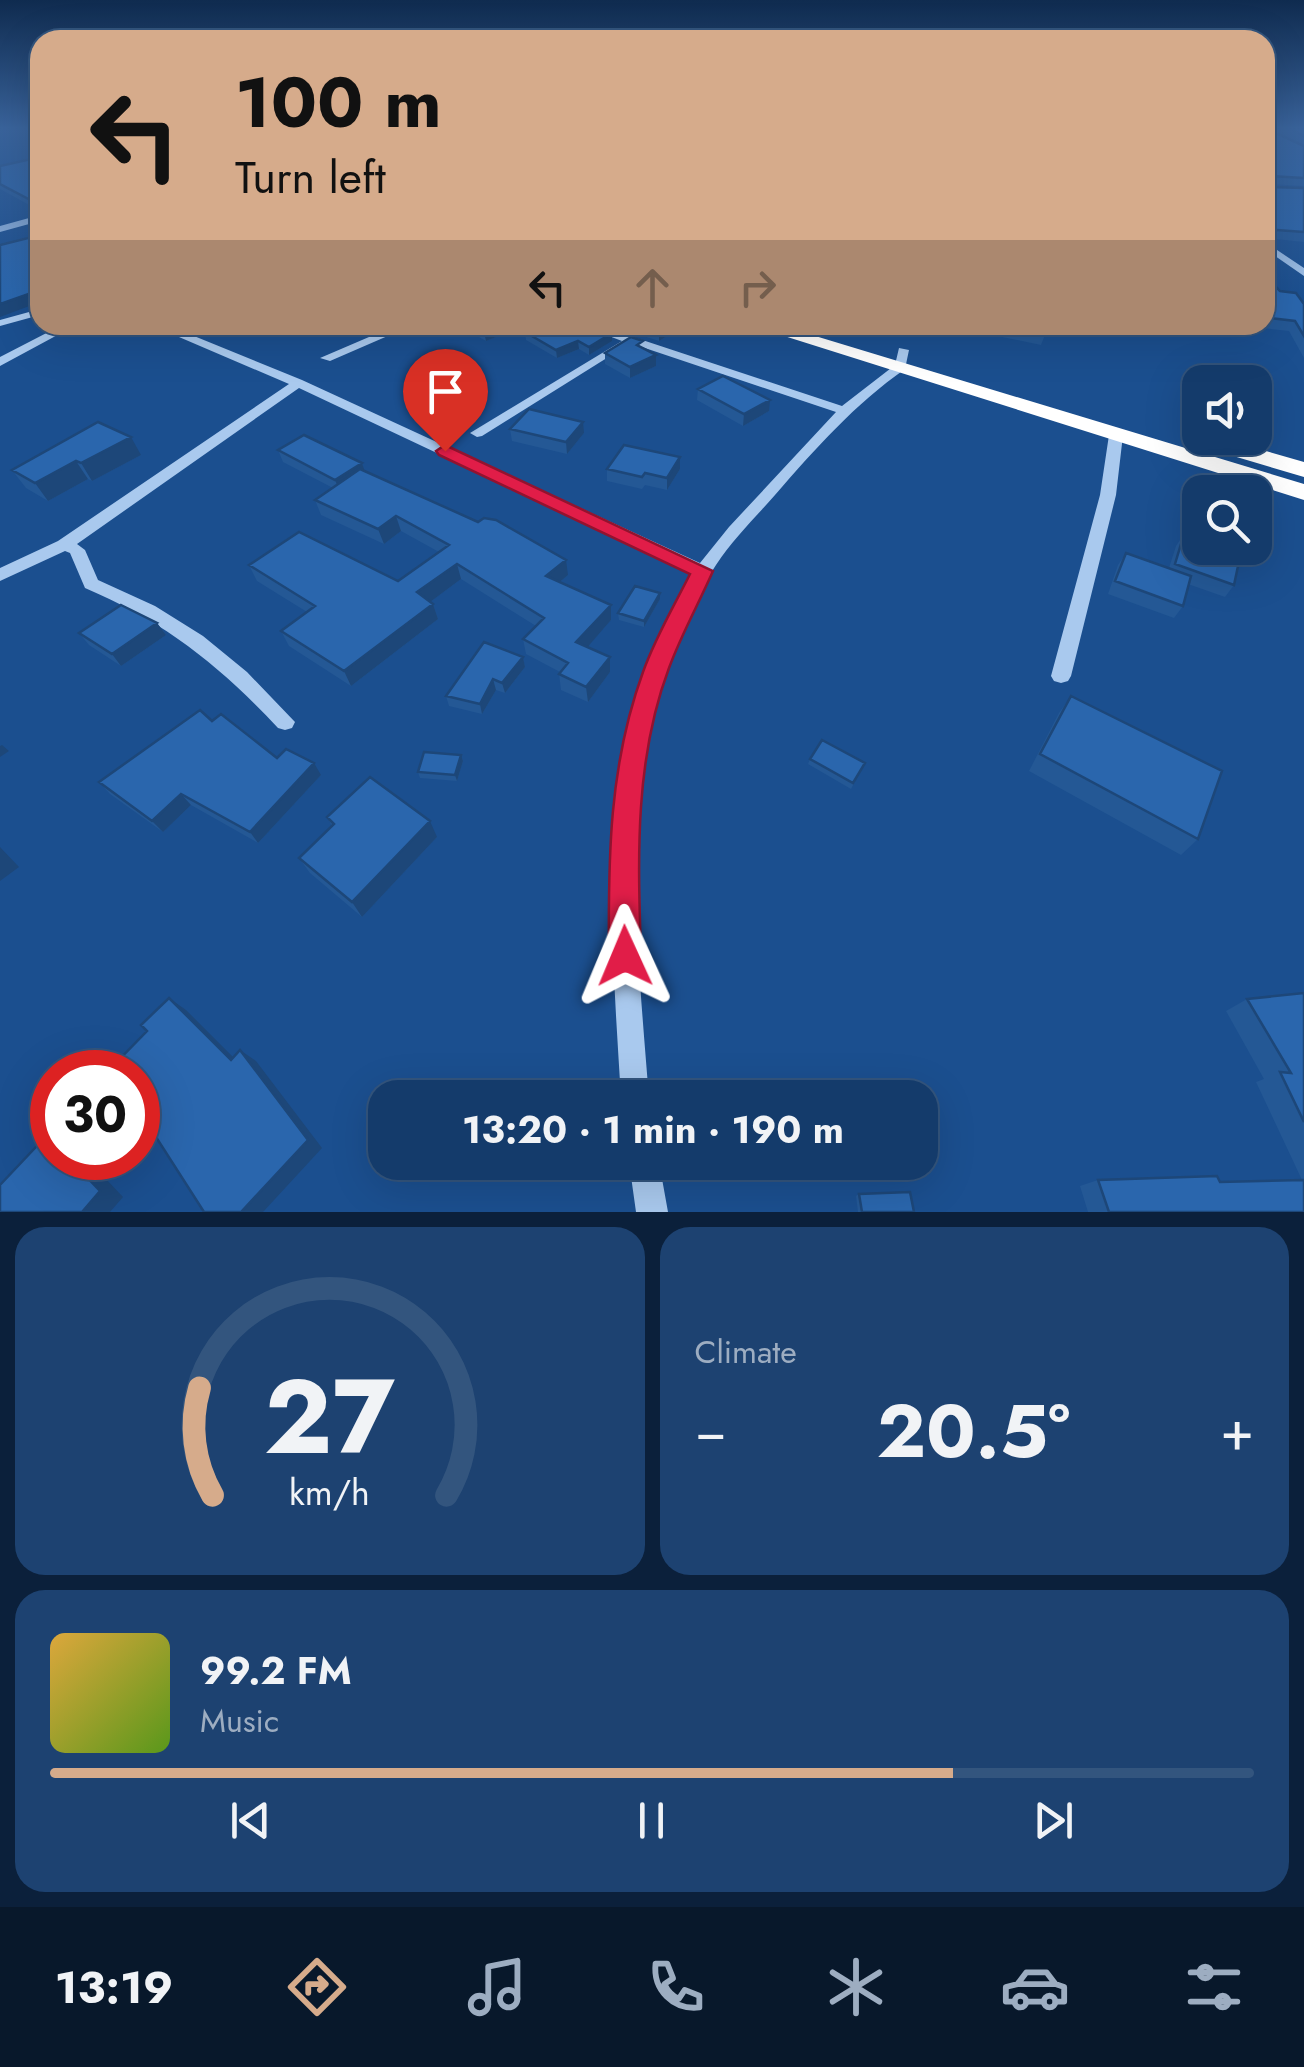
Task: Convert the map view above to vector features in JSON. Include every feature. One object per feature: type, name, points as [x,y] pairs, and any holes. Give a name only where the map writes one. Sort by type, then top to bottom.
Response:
[{"type":"highway","points":[[802,335],[902,358],[1304,470]]},
{"type":"highway","points":[[848,335],[1116,434],[1304,492]]},
{"type":"street","points":[[0,229],[30,221]]},
{"type":"street","points":[[1275,252],[1304,274]]},
{"type":"street","points":[[0,323],[30,315]]},
{"type":"street","points":[[0,362],[51,335]]},
{"type":"street","points":[[181,335],[298,384],[702,571]]},
{"type":"street","points":[[326,358],[382,335]]},
{"type":"street","points":[[618,335],[842,410]]},
{"type":"street","points":[[478,432],[631,339]]},
{"type":"street","points":[[634,1080],[622,836],[634,745],[656,669],[702,571],[842,410],[902,358]]},
{"type":"street","points":[[4,570],[64,545],[298,384]]},
{"type":"street","points":[[1061,676],[1108,495],[1116,434]]},
{"type":"street","points":[[64,545],[77,550],[91,584],[128,598],[200,639],[284,722]]},
{"type":"street","points":[[647,1180],[652,1212]]},
{"type":"building","points":[[1,185],[30,185],[30,200]]},
{"type":"building","points":[[1275,187],[1304,188],[1304,232],[1275,230]]},
{"type":"building","points":[[30,238],[30,294],[0,304],[0,245]]},
{"type":"building","points":[[1275,286],[1280,291],[1296,293],[1304,304],[1304,336],[1295,321],[1275,319]]},
{"type":"building","points":[[530,335],[609,335],[589,347],[578,341],[556,350]]},
{"type":"building","points":[[631,337],[643,341],[637,345],[656,355],[630,367],[605,353]]},
{"type":"building","points":[[723,376],[770,400],[744,414],[698,389]]},
{"type":"building","points":[[529,409],[583,422],[566,442],[510,429]]},
{"type":"building","points":[[98,422],[131,437],[35,483],[12,470]]},
{"type":"building","points":[[304,435],[362,463],[335,480],[278,450]]},
{"type":"building","points":[[624,445],[680,457],[667,478],[607,469]]},
{"type":"building","points":[[360,469],[478,522],[484,518],[496,520],[566,560],[546,576],[611,605],[576,642],[610,657],[586,687],[559,674],[568,663],[523,639],[544,618],[457,564],[417,592],[433,604],[344,671],[281,631],[315,606],[249,565],[299,532],[398,581],[449,545],[396,516],[378,529],[315,500]]},
{"type":"building","points":[[1182,541],[1182,565],[1238,565],[1234,585],[1175,564]]},
{"type":"building","points":[[1126,553],[1191,576],[1183,606],[1115,581]]},
{"type":"building","points":[[635,586],[660,593],[644,621],[618,613]]},
{"type":"building","points":[[121,605],[157,623],[112,654],[79,633]]},
{"type":"building","points":[[484,642],[523,657],[502,683],[493,679],[480,704],[446,696]]},
{"type":"building","points":[[1071,696],[1222,771],[1198,839],[1040,754]]},
{"type":"building","points":[[200,710],[212,721],[221,714],[277,758],[286,749],[314,763],[250,832],[181,794],[152,821],[99,782]]},
{"type":"building","points":[[822,740],[865,763],[853,783],[810,759]]},
{"type":"building","points":[[424,752],[461,755],[455,775],[418,772]]},
{"type":"building","points":[[370,777],[430,821],[352,902],[299,858],[334,824],[327,817]]},
{"type":"building","points":[[1304,993],[1304,1122],[1280,1072],[1291,1073],[1247,999]]},
{"type":"building","points":[[169,998],[231,1060],[240,1050],[308,1140],[241,1212],[204,1212],[160,1143],[160,1050],[128,1050],[147,1031],[141,1025]]},
{"type":"building","points":[[30,1153],[30,1180],[90,1180],[100,1191],[82,1212],[0,1212],[0,1185]]},
{"type":"building","points":[[1217,1176],[1220,1182],[1304,1180],[1304,1212],[1109,1212],[1098,1180]]},
{"type":"building","points":[[910,1192],[914,1212],[862,1212],[859,1194]]},
{"type":"route","points":[[445,451],[702,571],[656,669],[634,745],[622,836],[625,956]]}]
